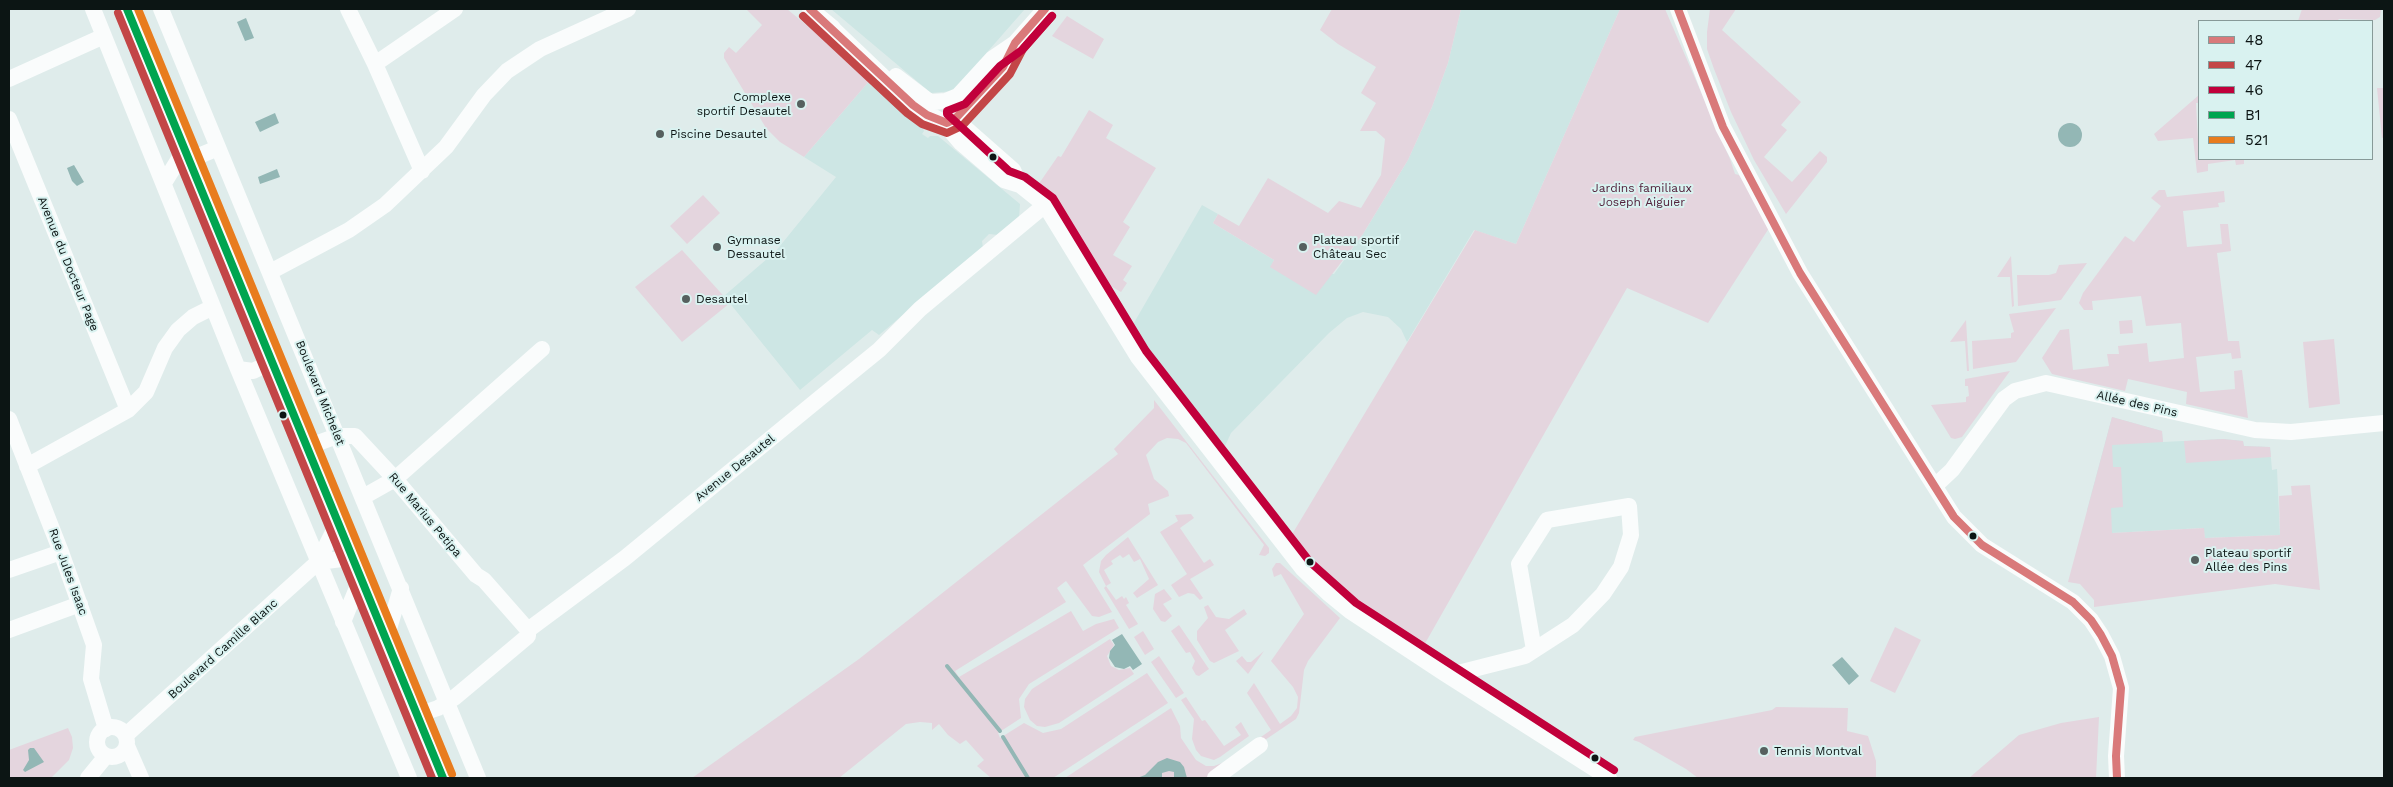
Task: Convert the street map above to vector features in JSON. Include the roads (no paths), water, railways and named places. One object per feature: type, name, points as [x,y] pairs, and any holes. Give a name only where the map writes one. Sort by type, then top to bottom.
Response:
[{"type":"main road","points":[[127,9],[443,778]]},
{"type":"street","points":[[93,9],[238,369],[408,778]]},
{"type":"street","name":"Boulevard Michelet","points":[[161,9],[478,778]]},
{"type":"street","points":[[348,9],[375,64],[422,171]]},
{"type":"street","points":[[375,64],[455,9]]},
{"type":"street","points":[[270,272],[349,230],[385,205],[446,147],[484,95],[507,71],[540,49],[628,9]]},
{"type":"street","points":[[810,9],[921,96],[930,102],[943,102]]},
{"type":"street","points":[[948,119],[1003,67],[1015,43],[1045,9]]},
{"type":"street","points":[[1678,9],[1724,127],[1800,273],[1954,517],[1982,545],[2073,602],[2090,620],[2108,647],[2119,675],[2121,688],[2116,756],[2117,778]]},
{"type":"street","points":[[826,22],[912,105],[948,119]]},
{"type":"street","points":[[9,79],[104,36]]},
{"type":"street","points":[[1015,43],[992,58],[958,96],[943,102],[936,108],[1013,170],[1020,185],[1045,205],[1138,357],[1303,569],[1350,611],[1609,778]]},
{"type":"street","name":"Avenue du Docteur Page","points":[[9,119],[128,410]]},
{"type":"street","points":[[164,182],[187,154],[218,148]]},
{"type":"street","name":"Avenue Desautel","points":[[417,715],[447,703],[528,636],[528,630],[625,558],[879,350],[920,309],[1045,205]]},
{"type":"street","points":[[27,466],[128,410],[146,392],[165,348],[178,330],[193,317],[213,307]]},
{"type":"street","points":[[363,498],[395,479],[542,349]]},
{"type":"street","points":[[238,369],[253,370],[272,362]]},
{"type":"street","name":"Allée des Pins","points":[[1935,486],[1952,470],[2004,399],[2015,391],[2046,383],[2255,430],[2291,432],[2384,423]]},
{"type":"street","name":"Rue Jules Isaac","points":[[9,419],[61,552],[94,645],[95,657],[91,670],[95,698],[106,729]]},
{"type":"street","points":[[307,447],[337,436]]},
{"type":"street","name":"Rue Marius Petipa","points":[[337,436],[355,436],[395,479],[476,575],[484,580],[528,630]]},
{"type":"street","points":[[1444,673],[1462,672],[1525,656],[1573,625],[1603,594],[1621,567],[1631,534],[1630,506],[1547,520],[1519,564],[1534,650]]},
{"type":"street","name":"Boulevard Camille Blanc","points":[[127,741],[318,562],[338,522]]},
{"type":"street","points":[[9,570],[61,552]]},
{"type":"street","points":[[318,562],[342,560],[351,556]]},
{"type":"street","points":[[343,622],[361,578]]},
{"type":"street","points":[[386,639],[400,588]]},
{"type":"street","points":[[9,630],[80,604]]},
{"type":"street","points":[[2108,647],[2113,689],[2105,756],[2110,778]]},
{"type":"street","points":[[127,741],[121,755],[111,758],[98,748],[97,742],[98,737],[106,729],[119,729],[127,741],[141,778]]},
{"type":"street","points":[[1215,778],[1260,745]]},
{"type":"street","points":[[88,778],[106,756]]},
{"type":"waterway","points":[[947,666],[1000,731]]},
{"type":"waterway","points":[[1003,737],[1028,778]]},
{"type":"place","name":"Complexe sportif Desautel","points":[[801,104]]},
{"type":"place","name":"Piscine Desautel","points":[[660,134]]},
{"type":"place","name":"Gymnase Dessautel","points":[[717,247]]},
{"type":"place","name":"Plateau sportif Château Sec","points":[[1303,247]]},
{"type":"place","name":"Desautel","points":[[686,299]]},
{"type":"place","name":"Plateau sportif Allée des Pins","points":[[2195,560]]},
{"type":"place","name":"Tennis Montval","points":[[1764,751]]},
{"type":"park label","name":"Jardins familiaux Joseph Aiguier","points":[[1642,195]]}]
